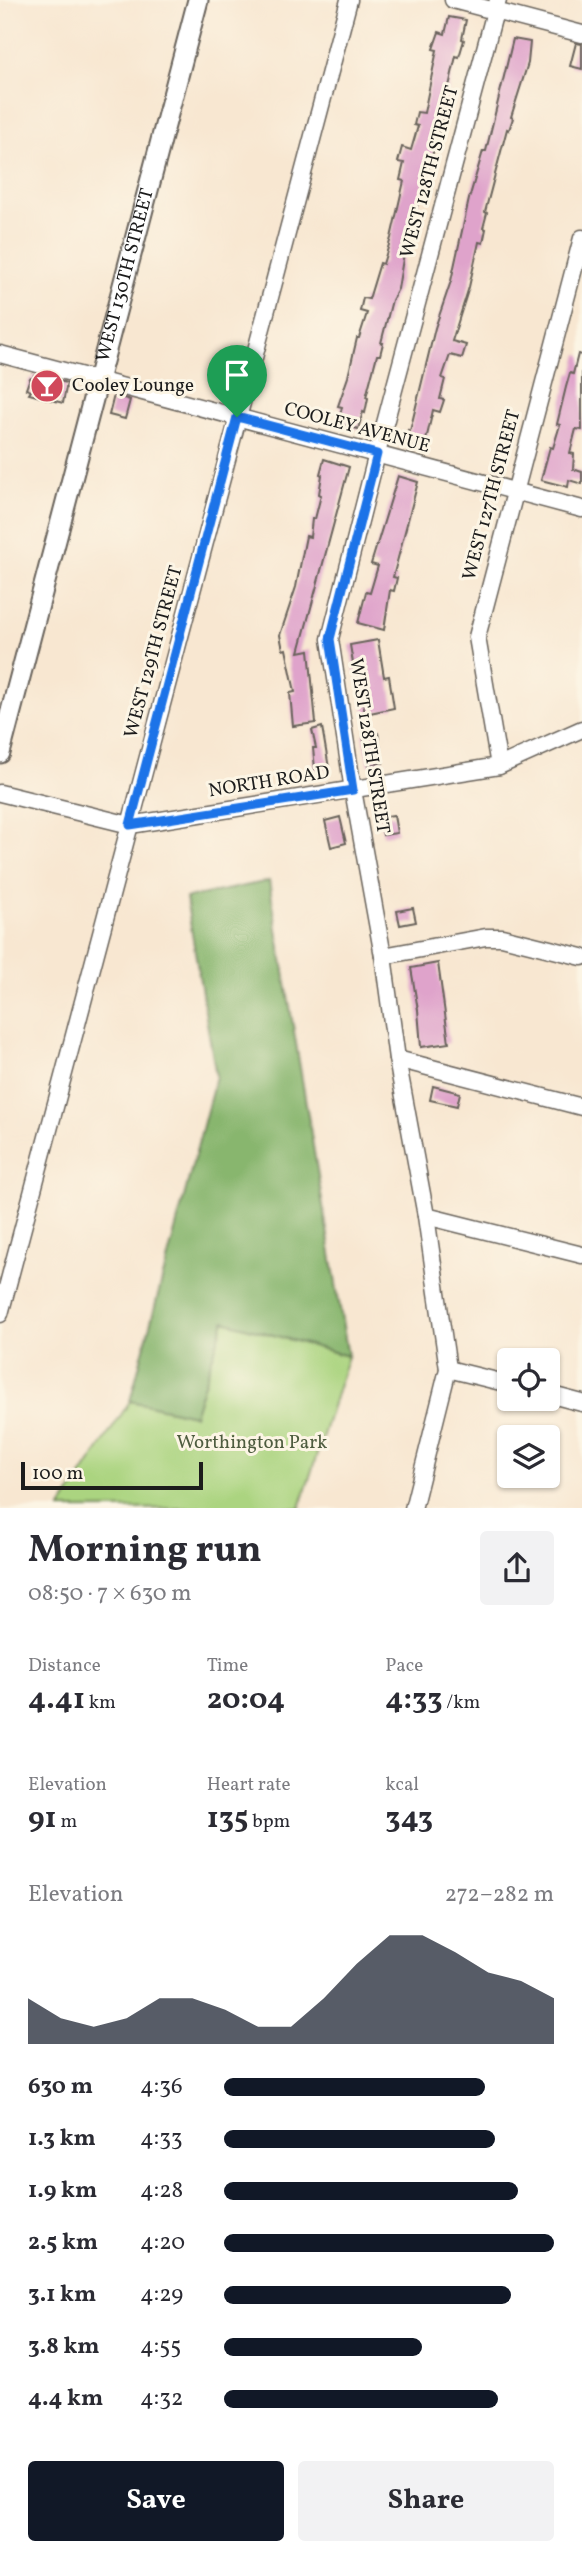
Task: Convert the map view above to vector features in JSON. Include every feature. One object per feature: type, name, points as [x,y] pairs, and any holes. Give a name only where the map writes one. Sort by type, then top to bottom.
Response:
[{"type":"main road","name":"WEST 130TH STREET","points":[[0,753],[198,0]]},
{"type":"street","name":"WEST 129TH STREET","points":[[0,1314],[349,0]]},
{"type":"street","points":[[453,0],[497,6],[582,34]]},
{"type":"street","name":"WEST 128TH STREET","points":[[414,1508],[448,1369],[426,1216],[397,1059],[383,956],[353,790],[330,639],[497,6]]},
{"type":"street","name":"WEST 127TH STREET","points":[[499,766],[477,638],[582,238]]},
{"type":"street","name":"COOLEY AVENUE","points":[[0,355],[582,509]]},
{"type":"street","name":"NORTH ROAD","points":[[0,793],[130,825],[499,766],[582,729]]},
{"type":"street","points":[[383,956],[486,937],[502,937],[582,957]]},
{"type":"street","points":[[397,1059],[582,1107]]},
{"type":"street","points":[[426,1216],[582,1255]]},
{"type":"street","points":[[448,1369],[497,1381]]},
{"type":"street","points":[[560,1397],[582,1403]]},
{"type":"green space","points":[[269,881],[348,1356],[224,1321],[194,1415],[130,1401],[216,1076],[186,898]]},
{"type":"green space","name":"Worthington Park","points":[[224,1321],[348,1356],[300,1508],[61,1508],[130,1401],[194,1415]]},
{"type":"building","points":[[449,17],[466,20],[464,40],[459,57],[456,56],[437,139],[405,247],[398,289],[392,300],[380,355],[377,355],[366,397],[365,413],[363,412],[358,429],[338,424],[342,407],[338,406],[357,338],[367,313],[360,311],[363,298],[369,299],[391,238],[404,181],[400,180],[404,163],[398,162],[402,147],[411,150],[418,126],[414,125],[417,112],[424,113],[437,50],[433,49],[439,32],[445,34]]},
{"type":"building","points":[[513,39],[530,42],[528,63],[485,212],[483,243],[479,242],[469,287],[452,341],[466,345],[462,358],[450,355],[442,378],[445,379],[440,399],[444,400],[440,412],[433,410],[424,449],[404,443],[408,430],[410,431],[435,328],[451,281],[469,199],[483,151],[486,151]]},
{"type":"building","points":[[576,43],[582,44],[582,69],[570,66]]},
{"type":"building","points":[[578,354],[582,355],[582,430],[576,429],[570,453],[574,454],[573,469],[582,472],[582,484],[569,480],[568,487],[541,480],[550,447],[553,448],[560,425],[557,424],[566,387],[570,373],[573,374]]},
{"type":"building","name":"Cooley Lounge","points":[[34,375],[67,383],[63,403],[29,394],[31,391],[26,389]]},
{"type":"building","points":[[114,395],[130,400],[125,419],[109,415]]},
{"type":"building","points":[[324,459],[349,467],[299,652],[309,650],[316,723],[293,726],[290,693],[295,692],[286,649],[283,650],[280,635],[296,587],[306,536],[310,537],[312,519],[315,519],[321,495],[320,474]]},
{"type":"building","points":[[398,476],[418,482],[393,577],[397,578],[394,591],[390,590],[384,630],[358,623],[366,592],[370,593],[378,566],[371,564]]},
{"type":"building","points":[[378,640],[384,677],[389,676],[394,708],[365,714],[359,674],[355,675],[350,645]]},
{"type":"building","points":[[322,727],[329,768],[315,769],[313,748],[316,748],[312,730]]},
{"type":"building","points":[[378,733],[383,763],[369,765],[363,735]]},
{"type":"building","points":[[394,815],[397,833],[383,835],[380,817]]},
{"type":"building","points":[[340,817],[346,843],[331,847],[325,821]]},
{"type":"building","points":[[413,908],[416,922],[400,925],[397,911]]},
{"type":"building","points":[[438,963],[449,1043],[421,1047],[411,968]]},
{"type":"building","points":[[433,1086],[460,1093],[457,1106],[430,1100]]},
{"type":"place","name":"Cooley Lounge","points":[[47,386]]},
{"type":"route","points":[[237,417],[377,454],[330,639],[353,790],[130,825],[134,810],[237,417]]}]
